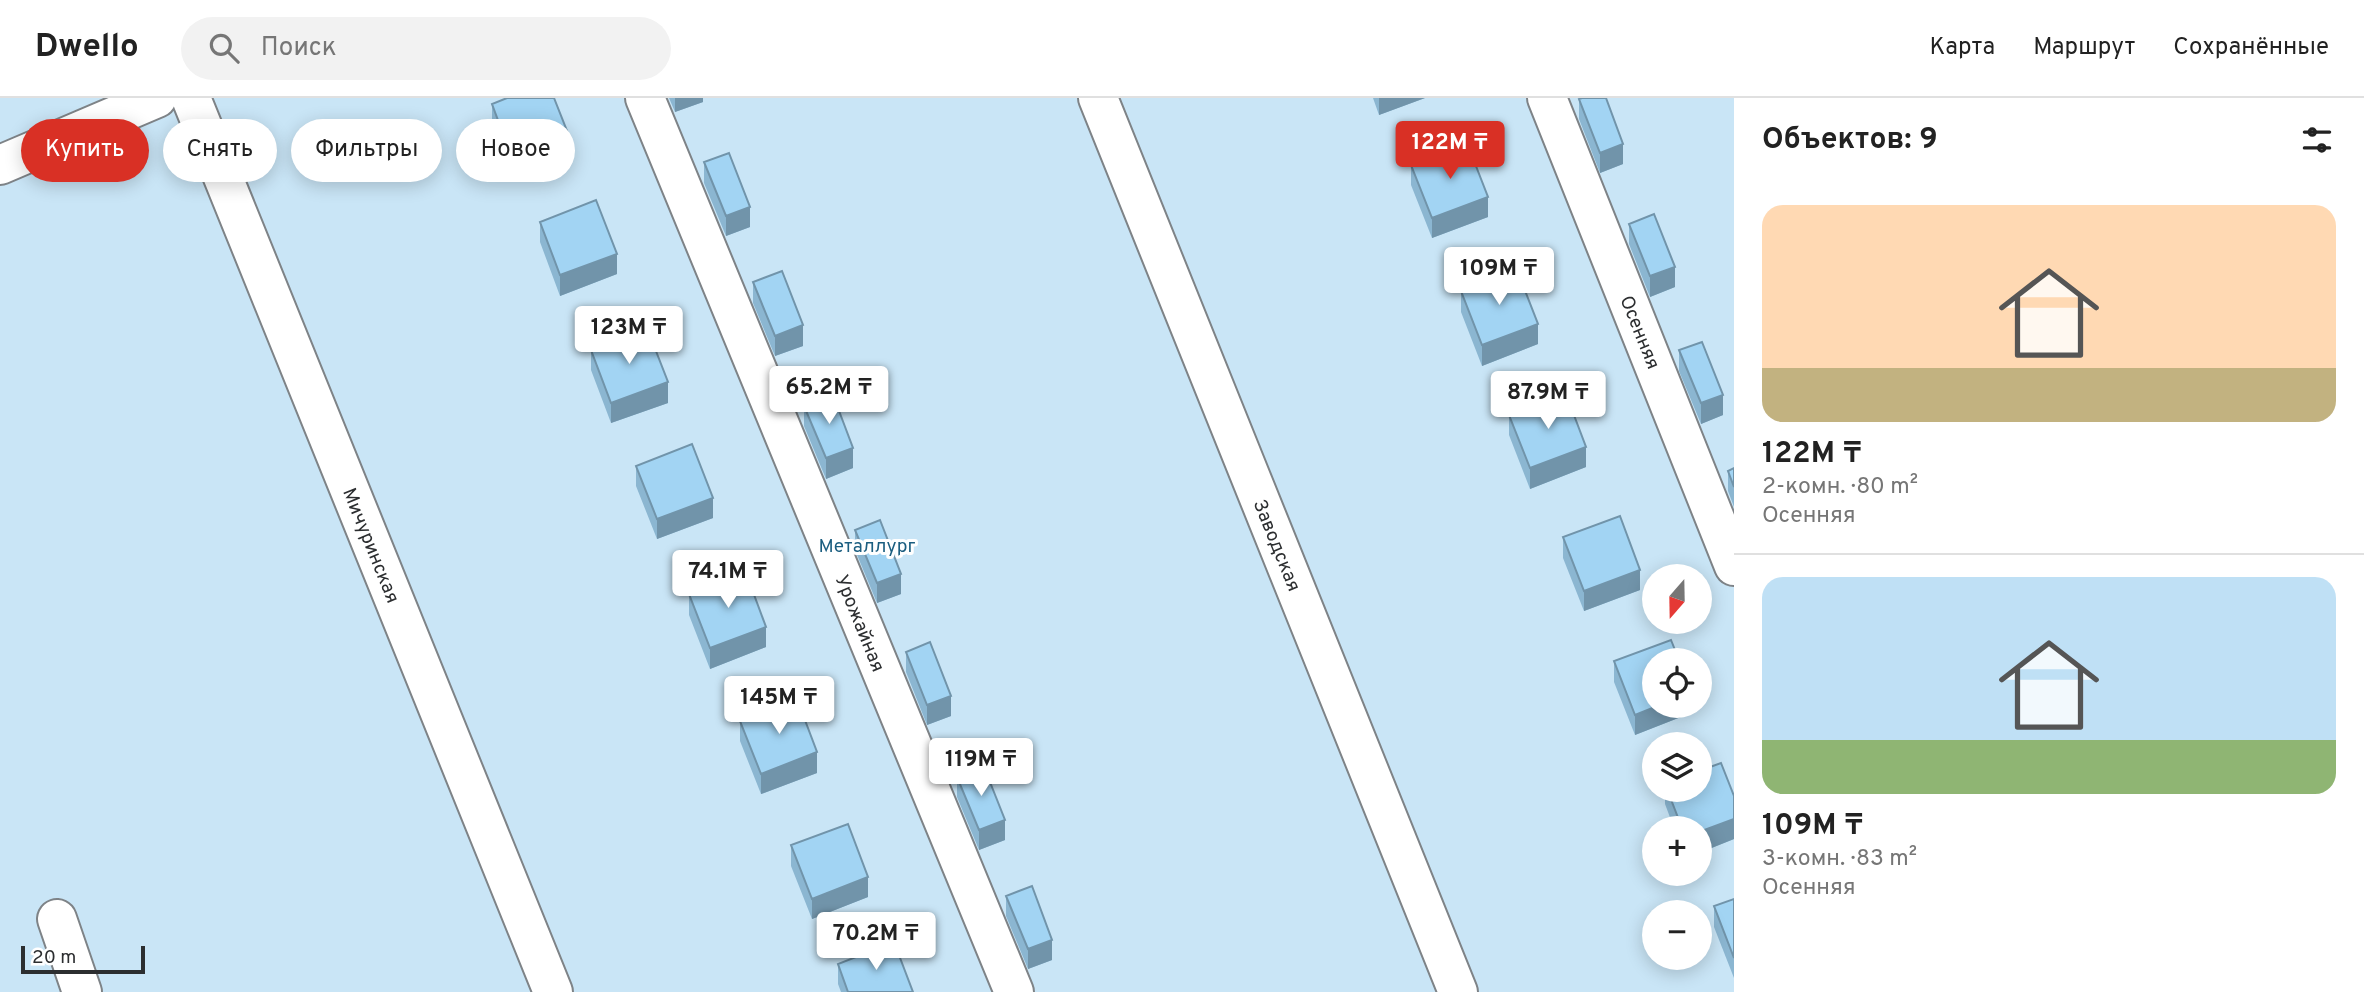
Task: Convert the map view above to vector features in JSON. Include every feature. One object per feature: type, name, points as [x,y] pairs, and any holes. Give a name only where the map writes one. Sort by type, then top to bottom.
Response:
[{"type":"street","points":[[0,164],[157,98]]},
{"type":"street","name":"Мичуринская","points":[[191,98],[553,992]]},
{"type":"street","name":"Урожайная","points":[[645,98],[1014,992]]},
{"type":"street","name":"Заводская","points":[[1098,98],[1458,992]]},
{"type":"street","name":"Осенняя","points":[[1547,98],[1734,566]]},
{"type":"street","points":[[57,919],[82,992]]},
{"type":"green space","name":"Металлург","points":[[0,98],[1734,98],[1734,992],[0,992]]},
{"type":"building","points":[[507,98],[554,98],[562,119],[498,119],[492,104]]},
{"type":"building","points":[[1606,98],[1623,144],[1600,153],[1579,99]]},
{"type":"building","points":[[1467,143],[1488,197],[1432,218],[1411,165]]},
{"type":"building","points":[[729,153],[750,207],[726,216],[704,162]]},
{"type":"building","points":[[596,200],[617,254],[560,275],[540,222]]},
{"type":"building","points":[[1654,214],[1675,267],[1650,276],[1629,224]]},
{"type":"building","points":[[1517,270],[1538,324],[1482,345],[1461,291]]},
{"type":"building","points":[[782,271],[803,325],[775,336],[753,282]]},
{"type":"building","points":[[647,328],[668,382],[611,403],[591,350]]},
{"type":"building","points":[[1702,342],[1723,395],[1701,403],[1679,350]]},
{"type":"building","points":[[1566,394],[1586,447],[1530,468],[1509,415]]},
{"type":"building","points":[[833,395],[853,448],[826,458],[804,406]]},
{"type":"building","points":[[692,444],[713,498],[657,519],[636,466]]},
{"type":"building","points":[[1734,468],[1734,487],[1728,471]]},
{"type":"building","points":[[1620,516],[1640,570],[1584,591],[1563,537]]},
{"type":"building","points":[[880,520],[901,574],[877,583],[855,530]]},
{"type":"building","points":[[746,573],[766,627],[710,648],[689,594]]},
{"type":"building","points":[[1671,640],[1674,648],[1649,648]]},
{"type":"building","points":[[930,642],[951,696],[927,705],[906,652]]},
{"type":"building","points":[[1642,651],[1642,712],[1635,715],[1614,661]]},
{"type":"building","points":[[797,699],[817,752],[761,774],[740,721]]},
{"type":"building","points":[[1721,763],[1734,796],[1734,819],[1712,827],[1712,816],[1677,816],[1672,802],[1712,802],[1712,766]]},
{"type":"building","points":[[984,767],[1005,820],[979,830],[957,777]]},
{"type":"building","points":[[848,824],[868,877],[812,899],[791,845]]},
{"type":"building","points":[[1032,886],[1052,940],[1028,949],[1006,896]]},
{"type":"building","points":[[1734,899],[1734,958],[1714,906]]},
{"type":"building","points":[[894,942],[913,992],[848,992],[838,964]]}]
